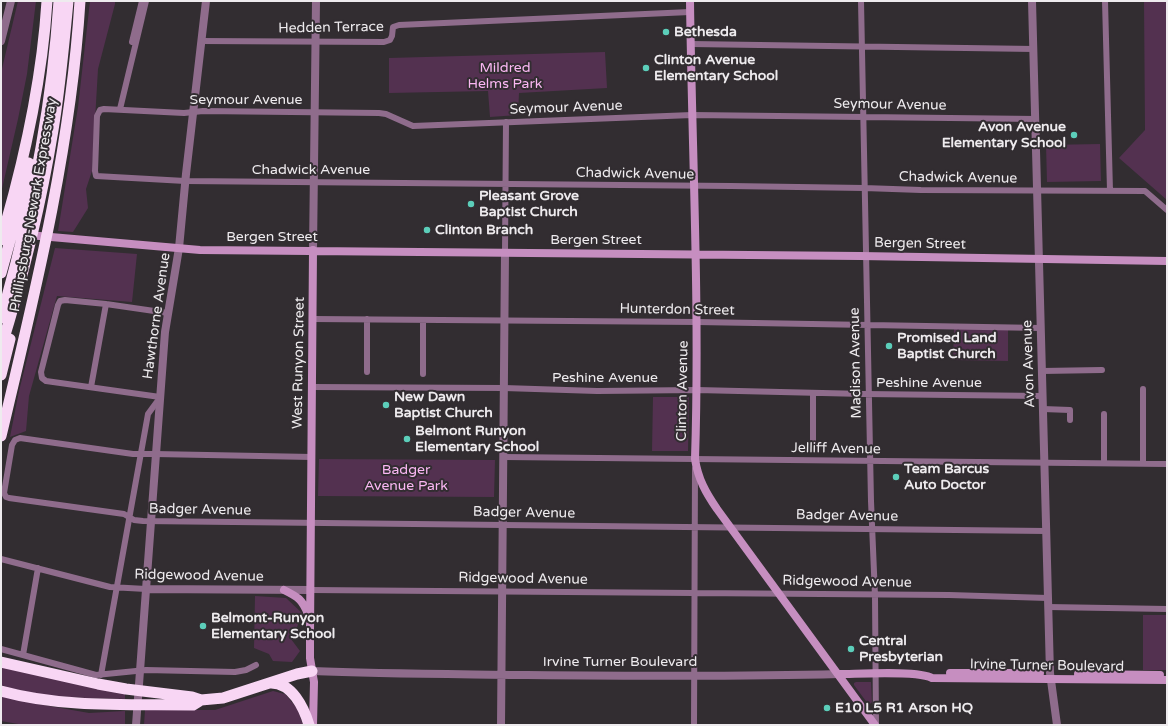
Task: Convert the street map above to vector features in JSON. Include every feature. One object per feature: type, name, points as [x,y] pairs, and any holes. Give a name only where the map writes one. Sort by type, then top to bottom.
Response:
[{"type":"highway","name":"Phillipsburg-Newark Expressway","points":[[1,240],[18,180],[32,118],[42,60],[47,1]]},
{"type":"highway","name":"Phillipsburg-Newark Expressway","points":[[1,318],[25,228],[38,165],[48,108],[59,1]]},
{"type":"highway","name":"Phillipsburg-Newark Expressway","points":[[1,348],[20,282],[46,168],[63,59],[68,1]]},
{"type":"highway","name":"Phillipsburg-Newark Expressway","points":[[1,436],[36,290],[50,218],[66,125],[76,48],[80,1]]},
{"type":"highway","points":[[1,273],[14,226],[33,144],[32,118]]},
{"type":"highway","points":[[1,375],[21,296],[36,215]]},
{"type":"highway","points":[[1,404],[50,218]]},
{"type":"highway","points":[[1,295],[25,228]]},
{"type":"highway","points":[[1,662],[79,681],[126,689],[163,699]]},
{"type":"highway","points":[[1,691],[21,696],[79,703],[125,704],[192,697],[201,700],[213,700],[232,696],[300,673],[312,671]]},
{"type":"highway","points":[[270,683],[280,684],[291,692],[302,709],[309,725]]},
{"type":"main road","name":"Clinton Avenue","points":[[690,1],[697,322],[695,459],[697,469],[702,485],[730,526],[876,725]]},
{"type":"main road","name":"Bergen Street","points":[[1,233],[179,248],[1167,261]]},
{"type":"main road","name":"West Runyon Street","points":[[313,250],[310,590],[310,658],[314,686],[313,725]]},
{"type":"main road","points":[[284,590],[301,600],[310,619]]},
{"type":"main road","name":"Irvine Turner Boulevard","points":[[838,674],[928,675],[932,673],[1167,680]]},
{"type":"main road","name":"Irvine Turner Boulevard","points":[[1050,676],[1167,675]]},
{"type":"street","points":[[1,41],[10,1]]},
{"type":"street","points":[[118,109],[142,1]]},
{"type":"street","points":[[118,109],[146,1]]},
{"type":"street","name":"Hawthorne Avenue","points":[[101,676],[148,414],[160,398],[165,332],[179,248],[185,181],[206,1]]},
{"type":"street","name":"West Runyon Street","points":[[313,250],[316,112],[316,1]]},
{"type":"street","name":"Madison Avenue","points":[[861,1],[870,461],[875,596],[876,725]]},
{"type":"street","name":"Avon Avenue","points":[[1032,1],[1050,676],[1057,725]]},
{"type":"street","points":[[1105,1],[1110,191]]},
{"type":"street","name":"Hedden Terrace","points":[[201,40],[387,42],[391,39],[394,27],[399,25],[690,12]]},
{"type":"street","points":[[691,44],[1034,49]]},
{"type":"street","name":"Seymour Avenue","points":[[96,176],[98,116],[100,110],[104,109],[184,113],[203,111],[379,112],[413,126],[692,115],[1036,119]]},
{"type":"street","points":[[501,725],[506,122]]},
{"type":"street","name":"Chadwick Avenue","points":[[96,176],[185,181],[314,183],[1145,191],[1166,210]]},
{"type":"street","points":[[136,725],[160,398],[46,381],[42,378],[41,372],[60,301],[65,300],[106,304],[168,313]]},
{"type":"street","points":[[91,387],[106,304]]},
{"type":"street","name":"Hunterdon Street","points":[[313,319],[697,322],[1040,328]]},
{"type":"street","points":[[367,319],[367,372]]},
{"type":"street","points":[[423,320],[423,374]]},
{"type":"street","points":[[1042,371],[1102,370]]},
{"type":"street","name":"Peshine Avenue","points":[[312,387],[504,388],[597,391],[697,390],[1042,396]]},
{"type":"street","points":[[1142,463],[1143,389]]},
{"type":"street","points":[[812,446],[813,393]]},
{"type":"street","points":[[1043,408],[1070,410],[1070,420]]},
{"type":"street","points":[[1104,414],[1104,463]]},
{"type":"street","name":"Badger Avenue","points":[[141,454],[20,438],[15,440],[12,445],[4,491],[5,496],[9,498],[124,514],[134,520],[151,521],[730,526],[1046,531]]},
{"type":"street","points":[[141,454],[312,457]]},
{"type":"street","name":"Jelliff Avenue","points":[[504,457],[1167,464]]},
{"type":"street","points":[[694,725],[695,459]]},
{"type":"street","name":"Ridgewood Avenue","points":[[1,559],[117,587],[146,589],[502,591],[875,596],[950,595],[1048,598]]},
{"type":"street","points":[[23,655],[38,568]]},
{"type":"street","points":[[1048,608],[1167,609]]},
{"type":"street","points":[[1,649],[101,676],[146,670],[235,672],[246,670],[256,665]]},
{"type":"street","name":"Irvine Turner Boulevard","points":[[312,671],[694,676],[838,674]]},
{"type":"green space","points":[[18,1],[36,1],[27,74],[1,193],[1,73]]},
{"type":"green space","points":[[90,1],[115,1],[115,4],[98,69],[92,171],[86,189],[88,208],[73,232],[58,231],[78,107]]},
{"type":"green space","points":[[1144,1],[1167,1],[1167,200],[1119,158],[1145,130]]},
{"type":"green space","name":"Mildred Helms Park","points":[[605,52],[607,88],[519,93],[518,115],[490,117],[488,91],[389,93],[389,58]]},
{"type":"green space","points":[[1100,144],[1101,181],[1047,182],[1046,145]]},
{"type":"green space","points":[[55,248],[137,254],[132,302],[57,296],[29,396],[26,431],[10,437],[19,391]]},
{"type":"green space","points":[[954,329],[1008,329],[1008,361],[953,360]]},
{"type":"green space","points":[[653,397],[689,397],[688,451],[652,451]]},
{"type":"green space","name":"Badger Avenue Park","points":[[319,459],[495,460],[494,497],[318,496]]},
{"type":"green space","points":[[255,596],[286,598],[302,613],[295,633],[291,639],[300,651],[292,662],[273,661],[269,654],[254,648]]},
{"type":"green space","points":[[1143,615],[1167,615],[1167,670],[1143,670]]},
{"type":"green space","points":[[1,666],[125,692],[125,699],[31,693],[1,685]]},
{"type":"green space","points":[[856,682],[871,682],[872,702],[870,704],[868,704],[854,685]]},
{"type":"green space","points":[[273,691],[285,694],[297,708],[303,725],[144,725],[145,710],[215,710]]},
{"type":"green space","points":[[1,695],[38,704],[89,713],[125,711],[125,725],[24,725],[1,721]]},
{"type":"place","name":"Bethesda","points":[[666,32]]},
{"type":"place","name":"Clinton Avenue Elementary School","points":[[646,68]]},
{"type":"place","name":"Avon Avenue Elementary School","points":[[1074,135]]},
{"type":"place","name":"Pleasant Grove Baptist Church","points":[[471,204]]},
{"type":"place","name":"Clinton Branch","points":[[427,230]]},
{"type":"place","name":"Promised Land Baptist Church","points":[[889,346]]},
{"type":"place","name":"New Dawn Baptist Church","points":[[386,405]]},
{"type":"place","name":"Belmont Runyon Elementary School","points":[[407,439]]},
{"type":"place","name":"Team Barcus Auto Doctor","points":[[896,477]]},
{"type":"place","name":"Belmont-Runyon Elementary School","points":[[203,626]]},
{"type":"place","name":"Central Presbyterian","points":[[851,649]]},
{"type":"place","name":"E10 L5 R1 Arson HQ","points":[[827,708]]}]
